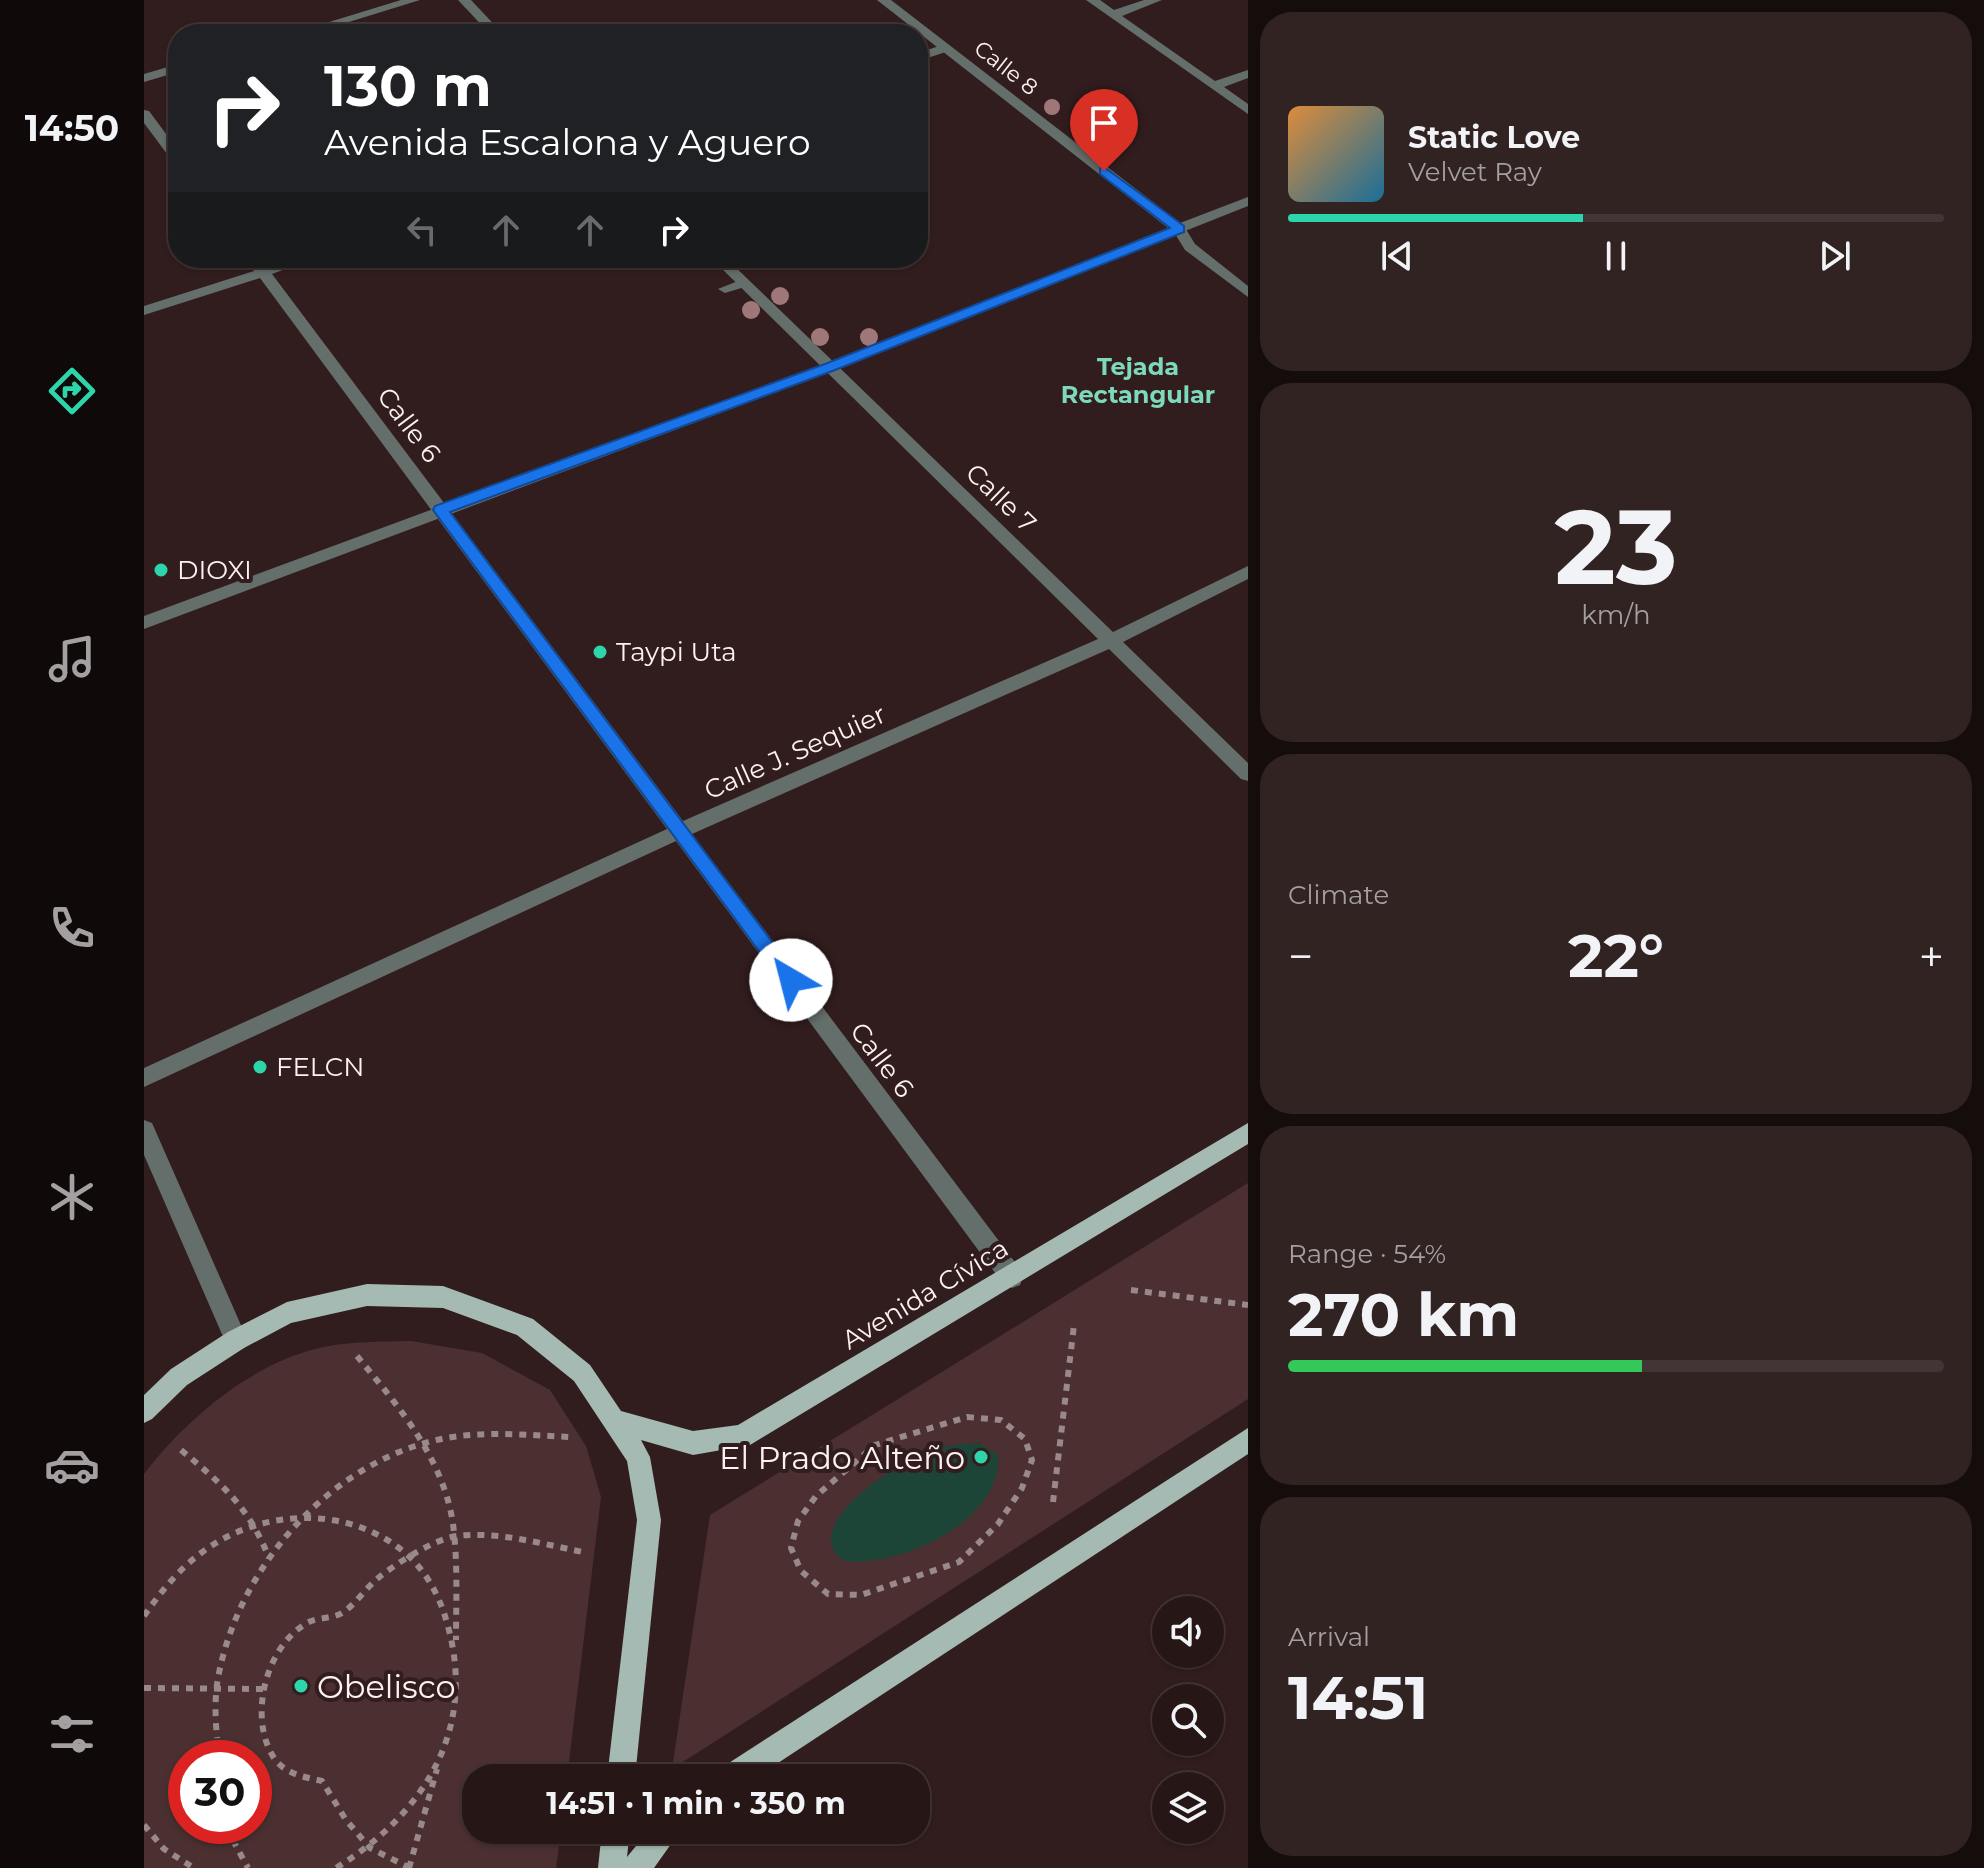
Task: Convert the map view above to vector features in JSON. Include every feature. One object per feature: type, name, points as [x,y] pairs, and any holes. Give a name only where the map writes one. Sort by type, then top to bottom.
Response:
[{"type":"main road","name":"Avenida Cívica","points":[[616,1421],[693,1443],[741,1437],[1248,1133]]},
{"type":"main road","points":[[144,1411],[179,1377],[236,1340],[287,1313],[367,1295],[443,1297],[525,1327],[582,1373],[638,1457],[649,1520],[623,1764]]},
{"type":"main road","points":[[752,1764],[1248,1440]]},
{"type":"main road","points":[[612,1868],[615,1844]]},
{"type":"main road","points":[[636,1868],[656,1844]]},
{"type":"street","points":[[331,24],[414,0]]},
{"type":"street","points":[[464,0],[487,24]]},
{"type":"street","name":"Calle 8","points":[[883,0],[914,24]]},
{"type":"street","points":[[1092,0],[1248,110]]},
{"type":"street","points":[[1112,15],[1156,0]]},
{"type":"street","name":"Calle 8","points":[[928,35],[1179,229],[1190,247],[1248,293]]},
{"type":"street","points":[[928,54],[945,48]]},
{"type":"street","points":[[144,78],[168,71]]},
{"type":"street","points":[[1214,86],[1248,74]]},
{"type":"street","points":[[144,114],[168,146]]},
{"type":"street","points":[[144,623],[830,367],[1248,201]]},
{"type":"street","points":[[144,311],[250,268]]},
{"type":"street","name":"Calle 6","points":[[259,268],[1012,1277]]},
{"type":"street","name":"Calle 7","points":[[728,268],[1248,774]]},
{"type":"street","points":[[725,289],[743,283]]},
{"type":"street","name":"Calle J. Sequier","points":[[144,1078],[680,831],[1110,641],[1248,572]]},
{"type":"street","points":[[144,1130],[236,1340]]},
{"type":"path","points":[[1131,1290],[1248,1305]]},
{"type":"path","points":[[1053,1502],[1074,1325]]},
{"type":"path","points":[[357,1356],[397,1404],[423,1443],[443,1485],[454,1536],[456,1704],[409,1868],[370,1848],[346,1820],[322,1781],[294,1775],[275,1759],[263,1731],[263,1689],[284,1645],[307,1623],[342,1613],[377,1579],[410,1556],[454,1536],[497,1536],[583,1552]]},
{"type":"path","points":[[967,1417],[1001,1420],[1025,1439],[1032,1460],[1022,1488],[998,1524],[959,1562],[861,1595],[828,1594],[801,1571],[791,1548],[798,1521],[816,1496],[875,1445],[967,1417]]},
{"type":"path","points":[[217,1740],[215,1722],[221,1664],[235,1620],[269,1558],[308,1515],[341,1485],[381,1460],[423,1443],[454,1437],[502,1434],[571,1437]]},
{"type":"path","points":[[181,1450],[234,1494],[256,1523],[269,1558]]},
{"type":"path","points":[[144,1616],[165,1583],[208,1547],[256,1523],[308,1515],[346,1520],[380,1533],[410,1556],[440,1597],[456,1645]]},
{"type":"path","points":[[144,1688],[263,1689]]},
{"type":"path","points":[[336,1868],[370,1848],[411,1808],[440,1759]]},
{"type":"path","points":[[144,1825],[164,1849],[194,1868]]},
{"type":"path","points":[[235,1844],[248,1868]]},
{"type":"shaded area","name":"El Prado Alteño","points":[[1248,1183],[1248,1399],[680,1764],[673,1764],[710,1515]]},
{"type":"shaded area","points":[[411,1341],[482,1353],[550,1390],[586,1446],[601,1497],[569,1764],[462,1764],[462,1844],[559,1844],[556,1868],[144,1868],[144,1474],[201,1413],[247,1379],[298,1354],[356,1343]]},
{"type":"shaded area","points":[[980,1443],[998,1455],[996,1476],[987,1496],[956,1528],[914,1550],[893,1556],[854,1562],[843,1560],[836,1554],[832,1546],[832,1533],[838,1519],[862,1492],[927,1452]]},
{"type":"place","name":"DIOXI","points":[[161,570]]},
{"type":"place","name":"Taypi Uta","points":[[600,652]]},
{"type":"place","name":"FELCN","points":[[260,1067]]},
{"type":"place","name":"El Prado Alteño","points":[[981,1457]]},
{"type":"place","name":"Obelisco","points":[[301,1686]]},
{"type":"district","name":"Tejada Rectangular","points":[[1138,380]]},
{"type":"route","points":[[791,980],[440,510],[830,367],[1179,229],[1104,171]]}]
